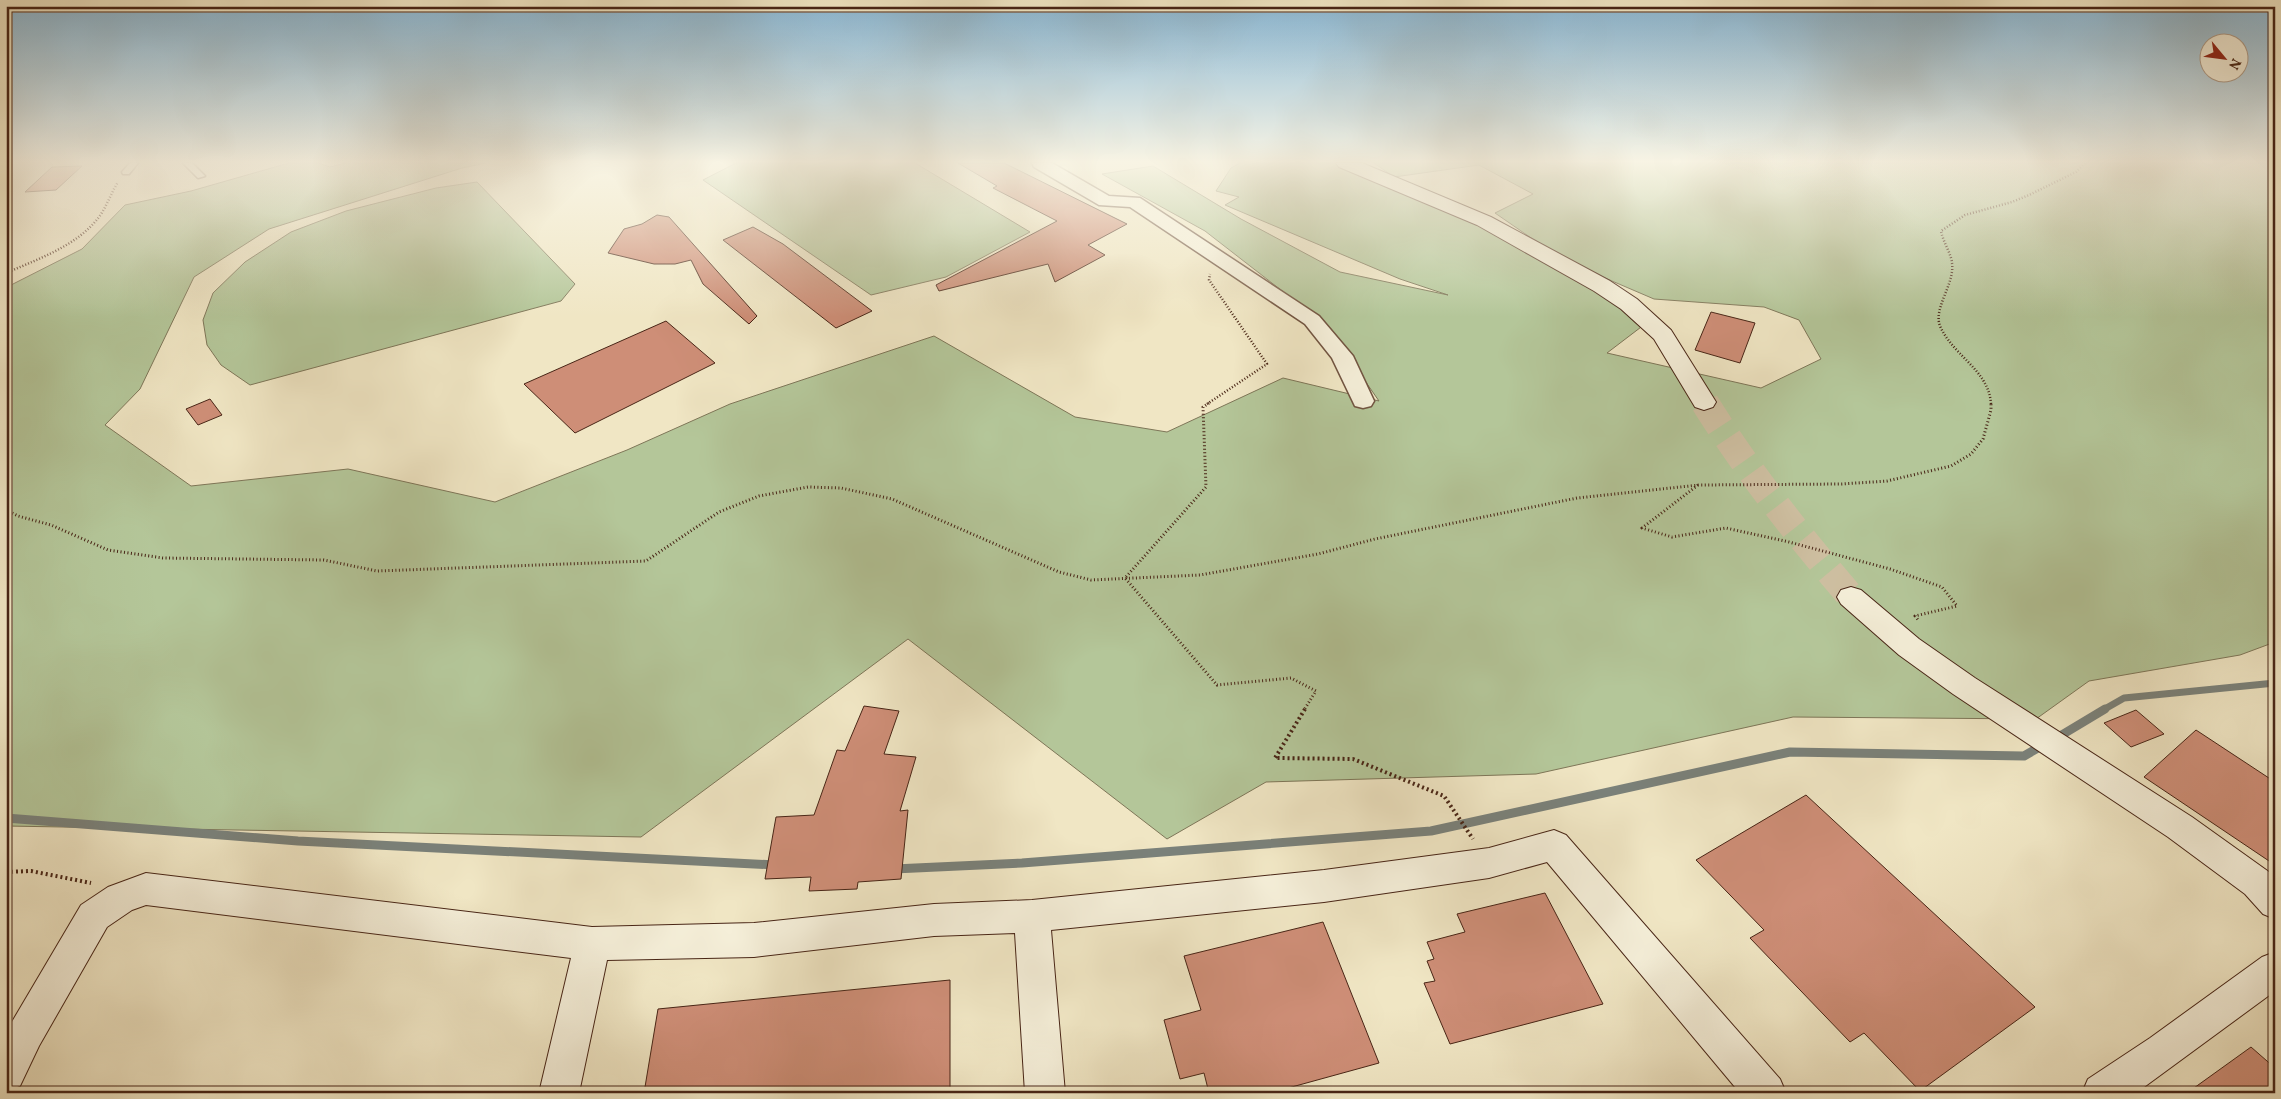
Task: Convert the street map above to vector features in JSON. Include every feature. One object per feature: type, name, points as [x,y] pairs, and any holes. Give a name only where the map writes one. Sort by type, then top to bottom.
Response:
[{"type":"street","points":[[1152,214],[1312,320],[1342,356],[1363,401]]},
{"type":"street","points":[[1468,214],[1484,221],[1602,286],[1629,304],[1663,335],[1704,402]]},
{"type":"street","points":[[1851,598],[1909,647],[1964,686],[2069,752],[2180,827],[2257,883],[2275,903]]},
{"type":"street","points":[[6,1072],[30,1025],[94,916],[120,898],[146,889],[175,891],[592,944],[754,940],[934,920],[1032,916],[1324,886],[1488,863],[1554,846],[1766,1093]]},
{"type":"street","points":[[1032,916],[1045,1093]]},
{"type":"street","points":[[558,1093],[592,944]]},
{"type":"street","points":[[2102,1093],[2164,1051],[2275,969]]},
{"type":"path","points":[[6,273],[39,259],[82,232],[101,214]]},
{"type":"path","points":[[6,510],[18,516],[51,525],[108,550],[163,558],[324,560],[377,571],[646,561],[719,512],[759,496],[808,487],[841,488],[892,499],[1059,572],[1091,580],[1200,575],[1318,554],[1375,539],[1577,498],[1699,484],[1842,484],[1888,481],[1951,466],[1971,454],[1983,439],[1991,410],[1990,393],[1985,381],[1951,345],[1938,324],[1940,306],[1949,288],[1952,263],[1943,242],[1941,231],[1958,218],[1969,214]]},
{"type":"path","points":[[1125,578],[1206,487],[1203,407],[1267,364],[1209,280],[1215,256]]},
{"type":"path","points":[[1699,484],[1642,528],[1672,537],[1726,528],[1890,569],[1942,587],[1957,606],[1915,616],[1920,624]]},
{"type":"path","points":[[1125,578],[1217,685],[1291,678],[1316,691],[1275,758],[1353,759],[1444,796],[1488,863]]},
{"type":"path","points":[[6,872],[31,871],[104,886],[120,898]]},
{"type":"green space","points":[[116,214],[316,214],[269,229],[194,277],[140,389],[105,425],[191,486],[348,469],[495,502],[627,450],[730,404],[934,336],[1075,417],[1167,432],[1283,378],[1379,401],[1326,325],[1205,231],[1175,214],[1233,214],[1340,272],[1448,295],[1400,279],[1247,214],[1468,214],[1484,221],[1649,321],[1607,353],[1761,388],[1821,359],[1799,320],[1764,307],[1654,299],[1563,260],[1497,214],[2275,214],[2275,642],[2240,655],[2089,681],[2036,719],[1793,717],[1536,774],[1266,782],[1167,839],[908,639],[641,837],[6,826],[6,290],[13,284],[82,249]]},
{"type":"green space","points":[[337,214],[508,214],[575,284],[561,301],[250,385],[221,365],[207,345],[203,320],[213,293],[245,262],[291,232]]},
{"type":"green space","points":[[753,214],[1000,214],[1030,232],[946,277],[871,295]]},
{"type":"building","points":[[1044,214],[1107,214],[1127,224],[1088,245],[1105,255],[1055,282],[1048,264],[939,291],[936,285],[1057,221]]},
{"type":"building","points":[[657,215],[669,217],[757,316],[749,324],[703,284],[691,260],[675,264],[654,264],[608,253],[624,229],[642,224]]},
{"type":"building","points":[[753,227],[783,244],[872,311],[836,328],[723,240]]},
{"type":"building","points":[[1711,312],[1755,323],[1740,363],[1695,350]]},
{"type":"building","points":[[666,321],[715,363],[575,433],[524,384]]},
{"type":"building","points":[[210,399],[222,415],[198,425],[186,409]]},
{"type":"building","points":[[864,706],[899,711],[884,754],[916,757],[900,811],[908,810],[901,879],[858,882],[857,889],[809,891],[811,877],[765,879],[776,817],[814,815],[837,750],[845,751]]},
{"type":"building","points":[[2136,710],[2164,734],[2131,747],[2104,723]]},
{"type":"building","points":[[2196,730],[2275,782],[2275,865],[2144,777]]},
{"type":"building","points":[[1806,795],[2035,1007],[1920,1091],[1864,1033],[1850,1042],[1750,938],[1764,930],[1696,860]]},
{"type":"building","points":[[1545,893],[1603,1004],[1450,1044],[1424,983],[1435,981],[1427,961],[1434,959],[1427,942],[1465,932],[1457,914]]},
{"type":"building","points":[[1323,922],[1379,1063],[1270,1093],[1209,1093],[1204,1073],[1180,1079],[1164,1020],[1201,1010],[1184,956]]},
{"type":"building","points":[[950,980],[950,1093],[644,1093],[658,1009]]},
{"type":"building","points":[[2251,1047],[2275,1068],[2275,1093],[2187,1093]]},
{"type":"waterway","points":[[2103,710],[2124,698],[2275,683]]},
{"type":"waterway","points":[[2055,739],[2105,709]]},
{"type":"waterway","points":[[894,869],[1022,863],[1431,831],[1790,752],[2024,756],[2043,745]]},
{"type":"waterway","points":[[6,818],[298,841],[776,865]]},
{"type":"tunnel","points":[[1705,403],[1721,429],[1774,503],[1851,597]]}]
